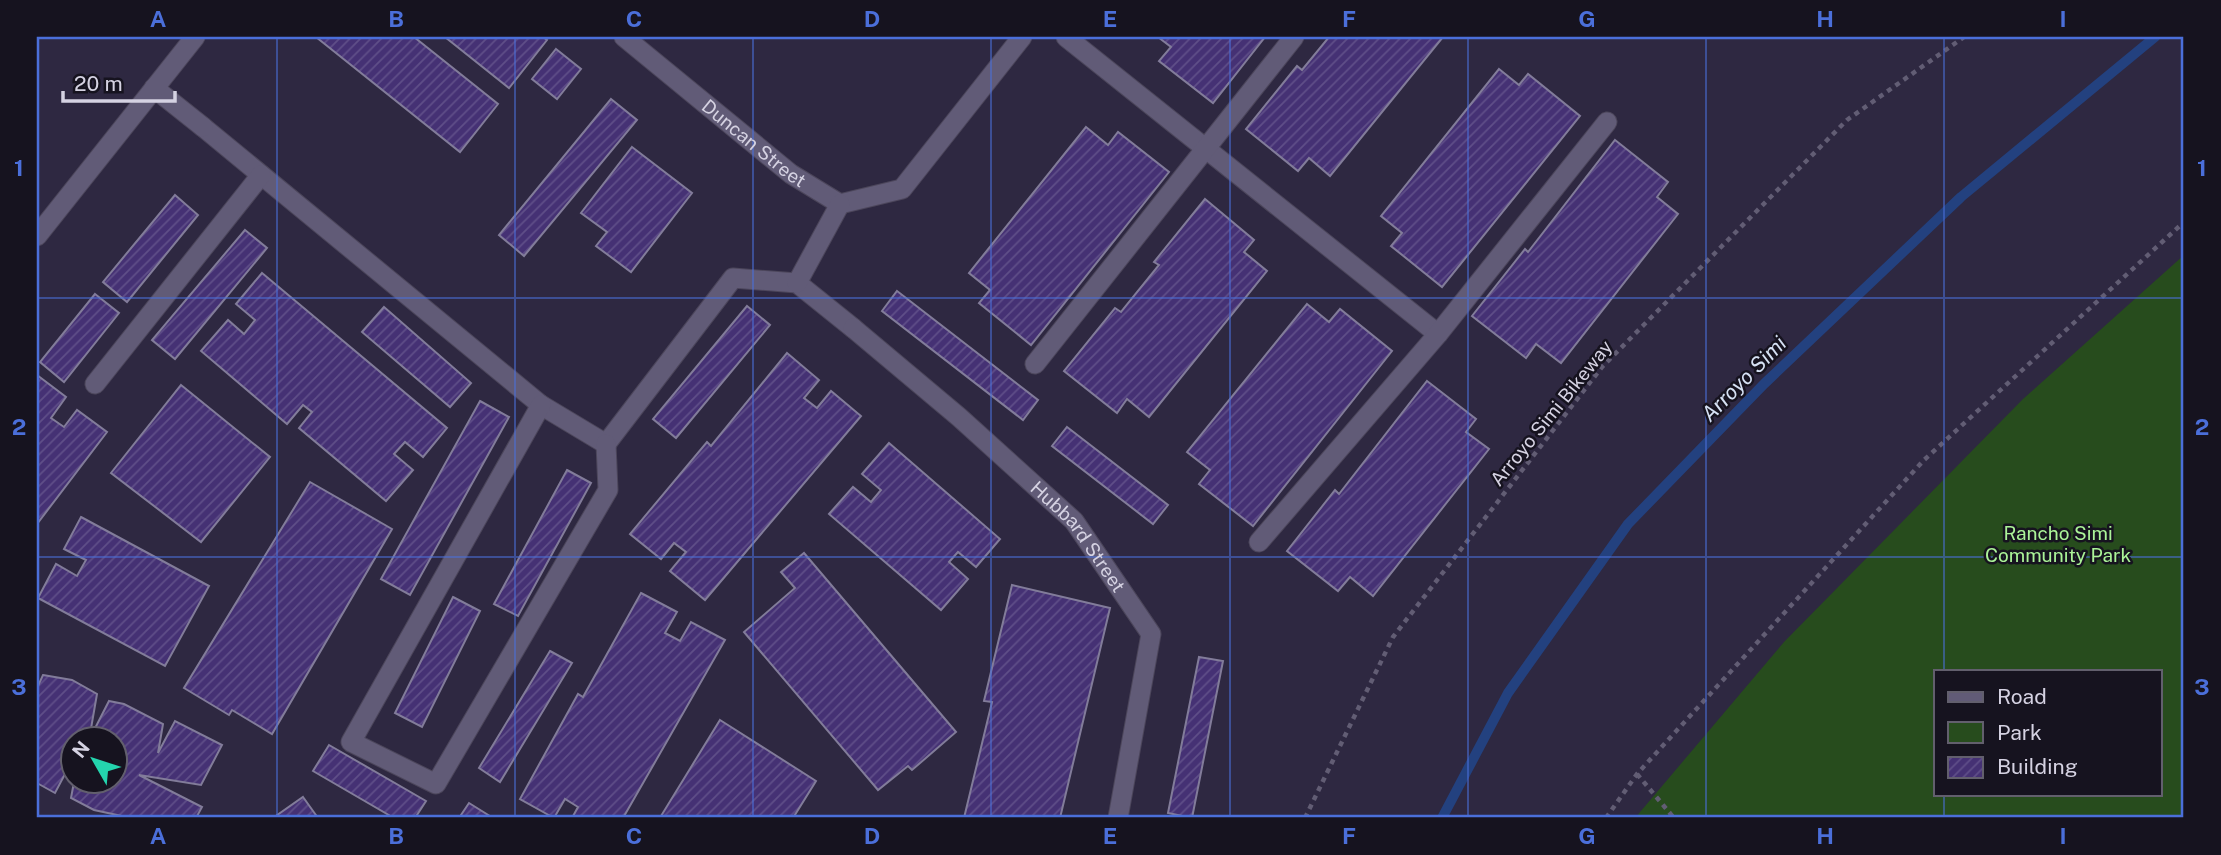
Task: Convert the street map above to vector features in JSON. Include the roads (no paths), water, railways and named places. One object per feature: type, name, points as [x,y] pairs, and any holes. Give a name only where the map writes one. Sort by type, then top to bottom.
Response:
[{"type":"street","points":[[37,236],[195,37]]},
{"type":"street","name":"Duncan Street","points":[[624,37],[791,174],[840,204]]},
{"type":"street","points":[[541,405],[351,742],[436,784],[608,489],[606,444],[733,278],[797,283],[840,204],[902,189],[1022,37]]},
{"type":"street","points":[[1066,37],[1438,334]]},
{"type":"street","points":[[1035,364],[1294,37]]},
{"type":"street","points":[[154,88],[541,405],[606,444]]},
{"type":"street","points":[[1259,542],[1438,334],[1607,122]]},
{"type":"street","points":[[94,384],[261,175]]},
{"type":"street","name":"Hubbard Street","points":[[797,283],[959,416],[1074,521],[1151,634],[1118,818]]},
{"type":"waterway","name":"Arroyo Simi","points":[[1442,818],[1508,693],[1628,524],[1764,384],[1961,197],[2155,37]]},
{"type":"park label","name":"Rancho Simi Community Park","points":[[2058,544]]}]
